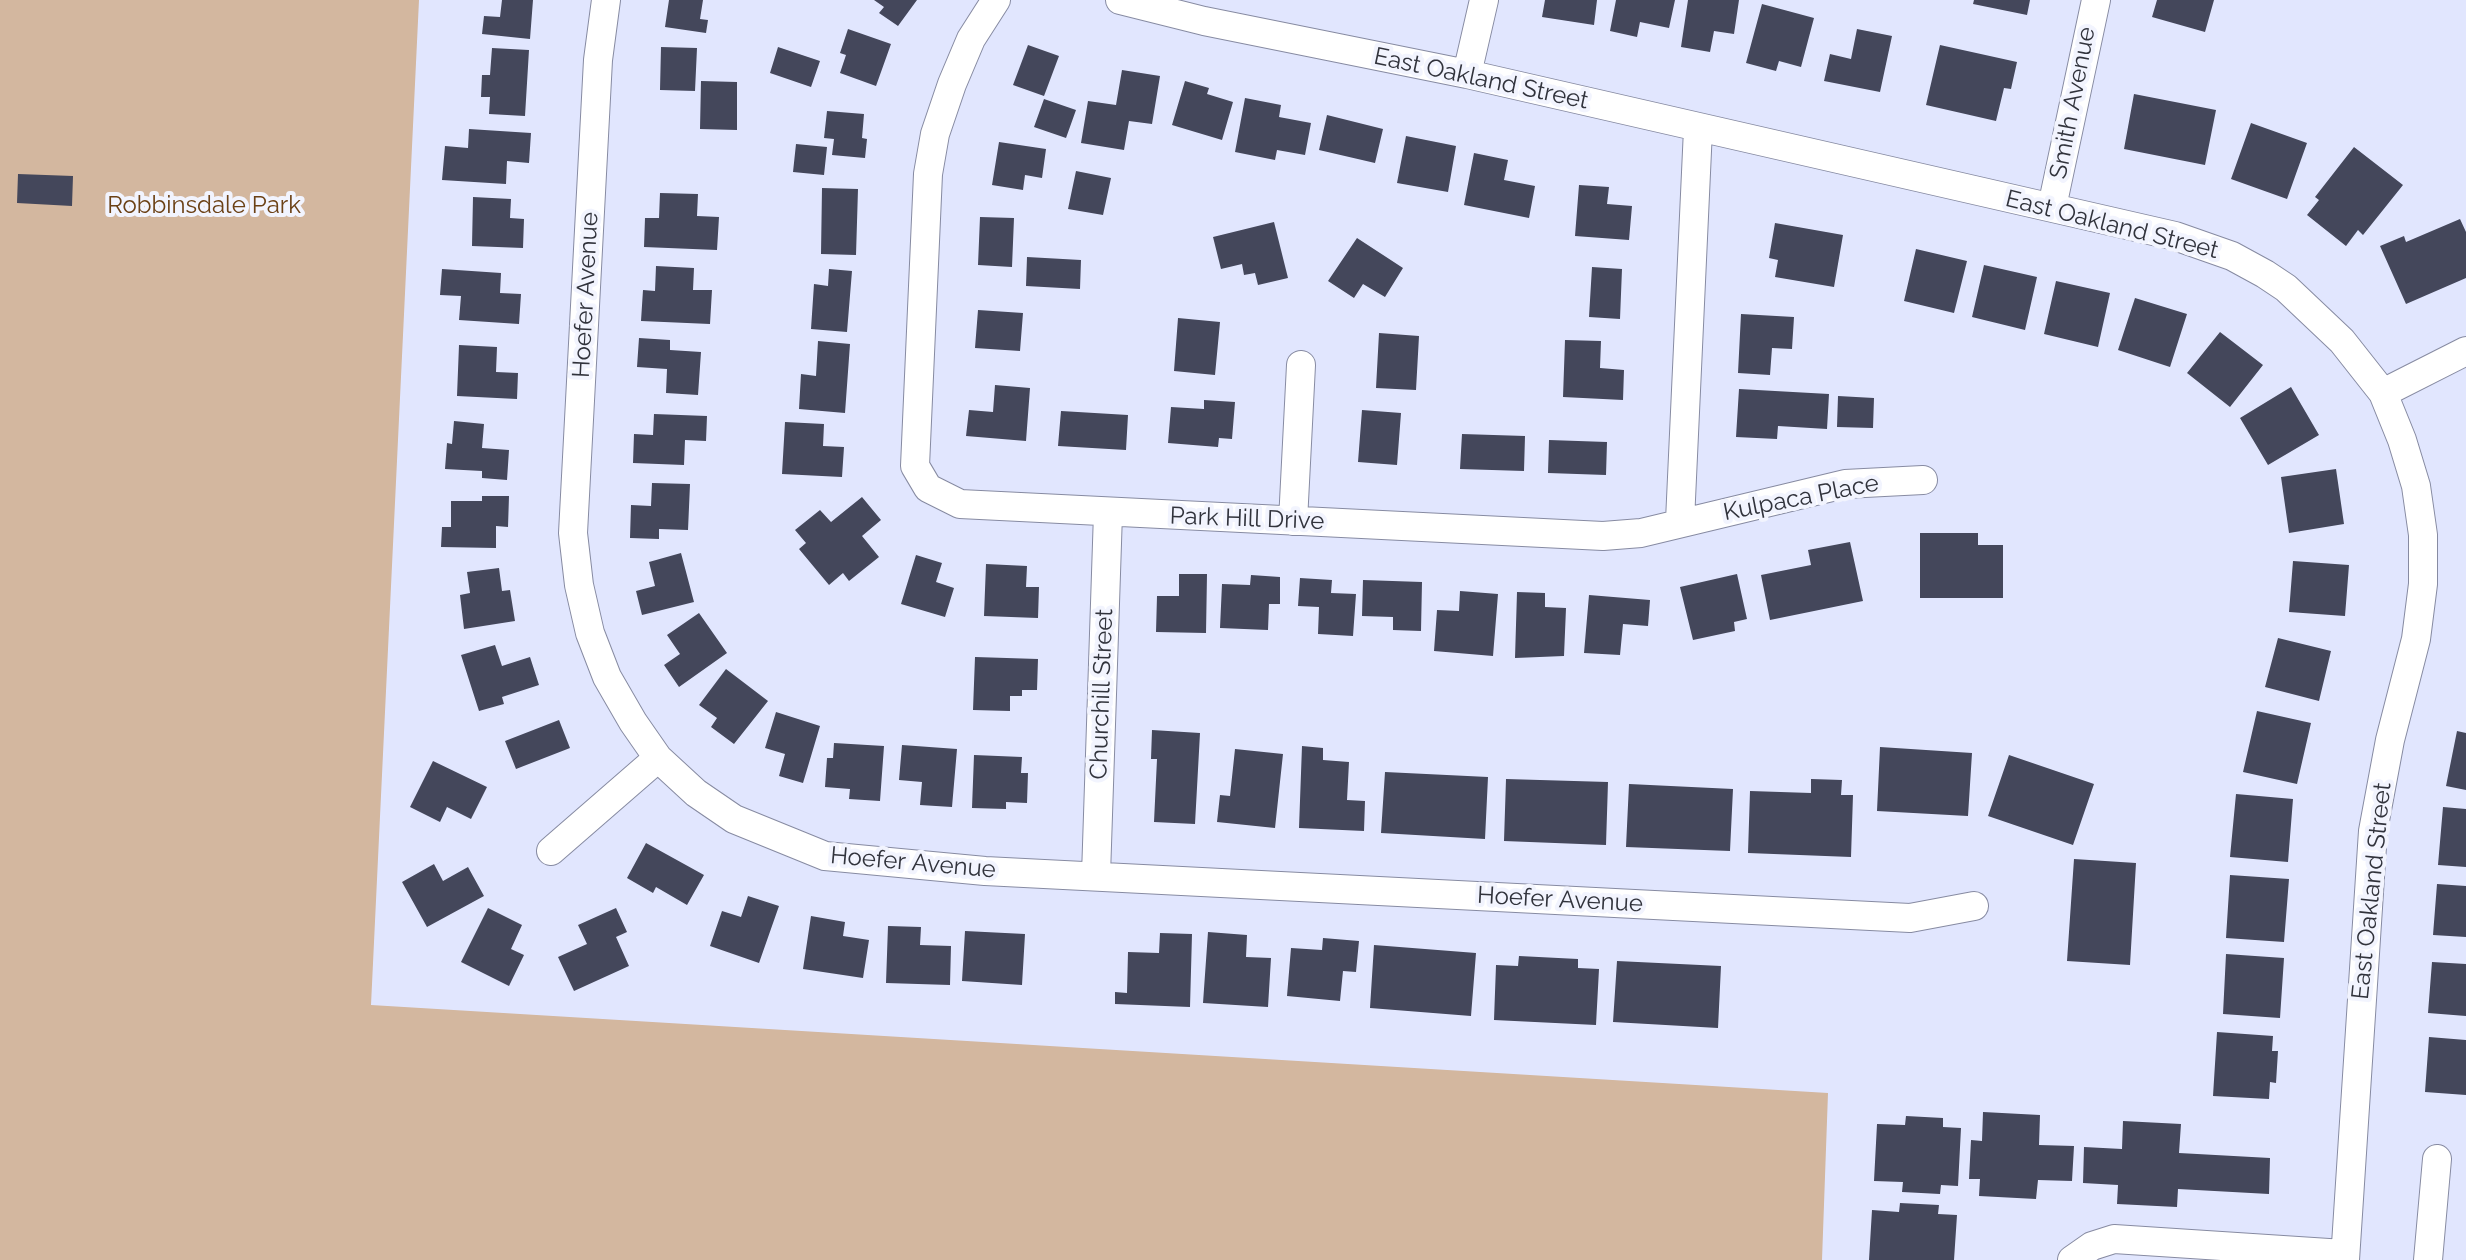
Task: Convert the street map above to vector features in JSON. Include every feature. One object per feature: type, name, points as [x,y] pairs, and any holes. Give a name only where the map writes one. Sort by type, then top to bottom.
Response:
[{"type":"street","name":"Hoefer Avenue","points":[[606,0],[598,60],[573,533],[590,633],[607,677],[658,758],[696,793],[734,819],[825,856],[955,869],[1910,918],[1974,906]]},
{"type":"street","name":"Park Hill Drive","points":[[996,0],[971,39],[952,84],[931,161],[915,466],[928,488],[960,504],[1603,536],[1641,533],[1680,521]]},
{"type":"street","name":"East Oakland Street","points":[[1120,0],[1204,21],[1467,74],[2175,236],[2232,256],[2265,274],[2286,288],[2342,341],[2383,393],[2416,486],[2423,535],[2423,584],[2416,639],[2390,740],[2373,831],[2344,1257]]},
{"type":"street","points":[[1467,74],[1484,0]]},
{"type":"street","name":"Smith Avenue","points":[[2052,207],[2096,0]]},
{"type":"street","points":[[1680,521],[1698,129]]},
{"type":"street","points":[[2383,393],[2466,351]]},
{"type":"street","points":[[1293,521],[1301,365]]},
{"type":"street","name":"Kulpaca Place","points":[[1680,521],[1845,484],[1923,480]]},
{"type":"street","name":"Churchill Street","points":[[1096,875],[1108,513]]},
{"type":"street","points":[[551,851],[658,758]]},
{"type":"street","points":[[2428,1260],[2437,1159]]},
{"type":"street","points":[[2072,1260],[2092,1246],[2114,1239],[2344,1257]]},
{"type":"green space","name":"Robbinsdale Park","points":[[0,0],[419,0],[371,1005],[1828,1093],[1822,1260],[0,1260]]},
{"type":"building","points":[[502,0],[533,0],[530,39],[482,34],[484,16],[500,17]]},
{"type":"building","points":[[669,0],[703,0],[700,19],[708,20],[706,33],[665,27]]},
{"type":"building","points":[[874,0],[917,0],[898,26],[879,13],[884,7]]},
{"type":"building","points":[[1545,0],[1597,0],[1594,25],[1542,17]]},
{"type":"building","points":[[1616,0],[1675,0],[1669,28],[1640,22],[1637,37],[1610,31]]},
{"type":"building","points":[[1688,0],[1739,0],[1734,34],[1714,31],[1710,52],[1681,47]]},
{"type":"building","points":[[1974,0],[2030,0],[2027,15],[1973,4]]},
{"type":"building","points":[[2157,0],[2214,0],[2205,32],[2152,17]]},
{"type":"building","points":[[1762,4],[1814,18],[1801,67],[1779,61],[1776,71],[1746,63]]},
{"type":"building","points":[[848,29],[891,44],[876,86],[840,73],[846,55],[840,53]]},
{"type":"building","points":[[1857,29],[1892,36],[1880,92],[1824,81],[1830,54],[1851,59]]},
{"type":"building","points":[[1028,45],[1059,56],[1044,96],[1013,85]]},
{"type":"building","points":[[1940,45],[2017,62],[2011,89],[2004,88],[1996,121],[1926,105]]},
{"type":"building","points":[[661,47],[697,48],[695,91],[660,90]]},
{"type":"building","points":[[778,47],[820,61],[811,87],[770,73]]},
{"type":"building","points":[[492,48],[529,50],[525,116],[489,114],[490,97],[481,97],[482,75],[490,75]]},
{"type":"building","points":[[1122,70],[1160,76],[1152,124],[1129,121],[1124,150],[1081,143],[1088,101],[1116,105]]},
{"type":"building","points":[[701,81],[737,82],[737,130],[700,129]]},
{"type":"building","points":[[1185,81],[1209,88],[1207,94],[1233,102],[1222,140],[1172,125]]},
{"type":"building","points":[[2134,94],[2216,110],[2205,165],[2124,149]]},
{"type":"building","points":[[1245,98],[1281,105],[1279,117],[1311,123],[1305,155],[1277,150],[1275,160],[1235,152]]},
{"type":"building","points":[[1044,99],[1076,110],[1066,138],[1034,127]]},
{"type":"building","points":[[827,111],[864,114],[862,138],[867,139],[865,158],[832,155],[834,139],[824,138]]},
{"type":"building","points":[[1327,115],[1383,129],[1375,163],[1319,150]]},
{"type":"building","points":[[2251,123],[2307,143],[2287,199],[2231,179]]},
{"type":"building","points":[[469,129],[531,133],[529,163],[507,161],[506,184],[442,180],[445,146],[468,148]]},
{"type":"building","points":[[1406,136],[1456,146],[1448,192],[1397,183]]},
{"type":"building","points":[[999,142],[1046,149],[1042,178],[1025,175],[1023,190],[992,185]]},
{"type":"building","points":[[796,144],[827,147],[824,175],[793,172]]},
{"type":"building","points":[[2354,147],[2403,185],[2363,235],[2358,230],[2346,246],[2307,215],[2319,200],[2315,197]]},
{"type":"building","points":[[1474,153],[1508,160],[1504,180],[1535,186],[1529,218],[1464,205]]},
{"type":"building","points":[[1076,171],[1111,178],[1103,215],[1068,209]]},
{"type":"building","points":[[18,174],[73,176],[72,206],[17,203]]},
{"type":"building","points":[[1579,185],[1609,187],[1607,204],[1632,206],[1629,240],[1575,236]]},
{"type":"building","points":[[822,188],[858,189],[856,255],[821,254]]},
{"type":"building","points":[[660,193],[698,194],[697,216],[719,217],[717,250],[644,247],[645,218],[659,218]]},
{"type":"building","points":[[473,197],[511,199],[510,218],[524,219],[523,248],[472,246]]},
{"type":"building","points":[[980,217],[1014,218],[1012,267],[978,265]]},
{"type":"building","points":[[2460,219],[2466,232],[2466,278],[2406,304],[2380,246],[2404,236],[2406,242]]},
{"type":"building","points":[[1274,222],[1288,278],[1258,285],[1255,273],[1244,275],[1242,264],[1221,269],[1213,237]]},
{"type":"building","points":[[1775,223],[1843,235],[1834,287],[1775,277],[1778,260],[1769,258]]},
{"type":"building","points":[[1357,238],[1403,268],[1385,297],[1363,284],[1354,298],[1328,281]]},
{"type":"building","points":[[1916,249],[1967,261],[1954,313],[1904,301]]},
{"type":"building","points":[[1027,257],[1081,260],[1080,289],[1026,286]]},
{"type":"building","points":[[1984,265],[2037,277],[2025,330],[1972,317]]},
{"type":"building","points":[[656,266],[694,268],[693,290],[712,290],[710,324],[641,321],[643,290],[655,291]]},
{"type":"building","points":[[1592,267],[1622,269],[1620,319],[1589,317]]},
{"type":"building","points":[[442,269],[501,273],[500,293],[521,294],[519,324],[459,320],[461,296],[440,295]]},
{"type":"building","points":[[829,269],[852,271],[847,332],[811,329],[814,284],[828,286]]},
{"type":"building","points":[[2056,281],[2110,293],[2098,347],[2044,334]]},
{"type":"building","points":[[2135,298],[2187,314],[2170,367],[2118,350]]},
{"type":"building","points":[[978,310],[1023,313],[1020,351],[975,348]]},
{"type":"building","points":[[1741,314],[1794,317],[1792,349],[1772,348],[1770,375],[1738,373]]},
{"type":"building","points":[[1178,318],[1220,322],[1215,375],[1174,371]]},
{"type":"building","points":[[2220,332],[2263,365],[2230,407],[2187,373]]},
{"type":"building","points":[[1379,333],[1419,336],[1416,390],[1376,388]]},
{"type":"building","points":[[639,338],[670,340],[670,350],[701,352],[698,395],[666,393],[667,369],[637,367]]},
{"type":"building","points":[[1565,340],[1601,341],[1600,368],[1624,370],[1623,400],[1563,397]]},
{"type":"building","points":[[818,341],[850,344],[845,413],[799,409],[801,374],[816,376]]},
{"type":"building","points":[[459,345],[497,347],[496,372],[518,373],[517,399],[457,396]]},
{"type":"building","points":[[995,385],[1030,388],[1026,441],[966,436],[969,410],[993,412]]},
{"type":"building","points":[[2291,387],[2319,435],[2268,465],[2240,418]]},
{"type":"building","points":[[1739,389],[1829,394],[1827,429],[1778,426],[1777,439],[1736,437]]},
{"type":"building","points":[[1838,396],[1874,398],[1873,428],[1837,427]]},
{"type":"building","points":[[1204,400],[1235,402],[1232,439],[1219,438],[1218,447],[1168,443],[1171,407],[1204,409]]},
{"type":"building","points":[[1362,410],[1401,413],[1397,465],[1358,462]]},
{"type":"building","points":[[1061,411],[1128,415],[1126,450],[1058,446]]},
{"type":"building","points":[[654,414],[707,416],[706,441],[685,440],[684,465],[633,463],[634,434],[653,435]]},
{"type":"building","points":[[454,421],[484,424],[482,448],[509,450],[507,480],[482,478],[482,471],[445,469],[447,443],[452,444]]},
{"type":"building","points":[[785,422],[824,424],[823,446],[844,447],[842,477],[782,474]]},
{"type":"building","points":[[1462,434],[1525,436],[1524,471],[1460,469]]},
{"type":"building","points":[[1549,440],[1607,442],[1606,475],[1548,473]]},
{"type":"building","points":[[2336,469],[2344,524],[2289,533],[2281,477]]},
{"type":"building","points":[[652,483],[690,484],[688,530],[659,529],[659,539],[630,538],[631,505],[651,506]]},
{"type":"building","points":[[482,496],[509,496],[508,527],[496,526],[496,548],[441,547],[442,527],[451,527],[451,501],[482,501]]},
{"type":"building","points":[[862,497],[881,520],[862,536],[879,557],[849,581],[843,573],[829,585],[799,549],[806,543],[795,530],[820,510],[831,522]]},
{"type":"building","points":[[1920,533],[1978,533],[1978,545],[2003,545],[2003,598],[1920,598]]},
{"type":"building","points":[[1850,542],[1863,601],[1770,620],[1761,575],[1811,565],[1808,550]]},
{"type":"building","points":[[681,553],[694,602],[642,615],[636,591],[655,586],[649,562]]},
{"type":"building","points":[[916,555],[942,563],[936,582],[954,588],[945,617],[901,604]]},
{"type":"building","points":[[2293,561],[2349,565],[2345,616],[2289,612]]},
{"type":"building","points":[[986,564],[1027,566],[1026,587],[1039,587],[1038,618],[984,616]]},
{"type":"building","points":[[499,568],[502,591],[510,590],[515,621],[464,629],[460,595],[470,593],[467,572]]},
{"type":"building","points":[[1179,574],[1207,574],[1206,633],[1156,632],[1157,596],[1179,596]]},
{"type":"building","points":[[1737,574],[1747,619],[1734,622],[1735,631],[1693,640],[1680,587]]},
{"type":"building","points":[[1251,575],[1280,577],[1280,604],[1269,604],[1268,630],[1220,628],[1222,584],[1250,585]]},
{"type":"building","points":[[1300,578],[1332,580],[1331,593],[1356,594],[1353,636],[1318,634],[1319,607],[1298,606]]},
{"type":"building","points":[[1363,580],[1422,582],[1421,631],[1393,630],[1393,617],[1362,616]]},
{"type":"building","points":[[1460,591],[1498,594],[1493,656],[1434,651],[1437,610],[1459,611]]},
{"type":"building","points":[[1517,592],[1545,593],[1545,607],[1566,608],[1564,656],[1515,658]]},
{"type":"building","points":[[1589,595],[1650,600],[1648,626],[1623,624],[1620,655],[1584,653]]},
{"type":"building","points":[[699,613],[727,653],[679,687],[664,665],[680,654],[667,635]]},
{"type":"building","points":[[2278,638],[2331,651],[2319,701],[2265,687]]},
{"type":"building","points":[[495,645],[502,666],[530,657],[539,685],[502,697],[504,704],[479,711],[461,655]]},
{"type":"building","points":[[975,657],[1038,659],[1037,690],[1022,690],[1022,696],[1010,696],[1010,711],[973,710]]},
{"type":"building","points":[[726,669],[768,701],[734,744],[711,727],[717,718],[699,705]]},
{"type":"building","points":[[2257,711],[2311,723],[2297,784],[2243,772]]},
{"type":"building","points":[[776,712],[820,726],[803,783],[779,776],[785,754],[765,748]]},
{"type":"building","points":[[559,720],[570,748],[516,769],[505,741]]},
{"type":"building","points":[[1152,730],[1200,733],[1195,824],[1154,822],[1157,759],[1151,759]]},
{"type":"building","points":[[2457,731],[2466,733],[2466,790],[2446,786]]},
{"type":"building","points":[[834,743],[884,746],[880,801],[849,799],[850,789],[825,787],[827,758],[833,758]]},
{"type":"building","points":[[902,745],[957,749],[952,807],[920,805],[922,782],[899,780]]},
{"type":"building","points":[[1302,746],[1323,748],[1323,760],[1349,762],[1347,800],[1365,801],[1364,831],[1299,828]]},
{"type":"building","points":[[1880,747],[1972,753],[1968,816],[1877,811]]},
{"type":"building","points":[[1235,749],[1283,754],[1275,828],[1217,822],[1220,795],[1230,796]]},
{"type":"building","points":[[974,755],[1022,757],[1021,773],[1028,773],[1027,803],[1006,802],[1006,809],[972,808]]},
{"type":"building","points":[[2009,755],[2094,784],[2073,845],[1988,816]]},
{"type":"building","points":[[433,761],[487,787],[471,819],[447,807],[440,822],[410,807]]},
{"type":"building","points":[[1385,772],[1488,777],[1485,839],[1381,833]]},
{"type":"building","points":[[1506,779],[1608,782],[1606,845],[1504,841]]},
{"type":"building","points":[[1811,779],[1842,780],[1841,795],[1853,795],[1851,857],[1748,853],[1750,791],[1811,793]]},
{"type":"building","points":[[1629,784],[1733,789],[1730,851],[1626,847]]},
{"type":"building","points":[[2236,794],[2293,799],[2288,862],[2230,857]]},
{"type":"building","points":[[2443,807],[2466,809],[2466,867],[2438,865]]},
{"type":"building","points":[[646,843],[704,875],[687,905],[656,887],[653,893],[627,878]]},
{"type":"building","points":[[2074,859],[2136,863],[2130,965],[2067,961]]},
{"type":"building","points":[[434,864],[443,881],[468,867],[484,896],[427,927],[402,882]]},
{"type":"building","points":[[2230,875],[2289,879],[2284,942],[2226,938]]},
{"type":"building","points":[[2437,884],[2466,886],[2466,937],[2433,935]]},
{"type":"building","points":[[748,896],[779,906],[759,963],[710,946],[722,911],[741,917]]},
{"type":"building","points":[[488,908],[522,925],[511,949],[524,955],[509,986],[461,962]]},
{"type":"building","points":[[616,908],[627,932],[616,937],[629,966],[574,991],[558,957],[587,944],[578,925]]},
{"type":"building","points":[[811,916],[845,922],[843,936],[869,940],[863,978],[803,969]]},
{"type":"building","points":[[888,926],[921,927],[920,945],[951,946],[950,985],[886,983]]},
{"type":"building","points":[[965,931],[1025,934],[1022,985],[962,981]]},
{"type":"building","points":[[1208,932],[1247,935],[1246,957],[1271,958],[1268,1007],[1203,1003]]},
{"type":"building","points":[[1160,933],[1192,934],[1190,1007],[1115,1004],[1115,992],[1127,993],[1128,952],[1159,953]]},
{"type":"building","points":[[1323,938],[1359,941],[1356,972],[1343,971],[1340,1001],[1287,996],[1291,948],[1322,950]]},
{"type":"building","points":[[1374,945],[1476,953],[1471,1016],[1370,1008]]},
{"type":"building","points":[[2226,954],[2284,958],[2280,1018],[2223,1014]]},
{"type":"building","points":[[1519,956],[1578,959],[1578,968],[1599,969],[1596,1025],[1494,1020],[1496,965],[1518,966]]},
{"type":"building","points":[[1617,961],[1721,966],[1718,1028],[1613,1022]]},
{"type":"building","points":[[2432,962],[2466,964],[2466,1016],[2428,1013]]},
{"type":"building","points":[[2217,1032],[2273,1036],[2272,1051],[2278,1051],[2276,1083],[2270,1082],[2269,1099],[2213,1096]]},
{"type":"building","points":[[2429,1037],[2466,1040],[2466,1095],[2425,1092]]},
{"type":"building","points":[[1983,1112],[2040,1115],[2039,1145],[2074,1146],[2072,1181],[2038,1180],[2036,1199],[1979,1196],[1980,1179],[1969,1179],[1971,1140],[1982,1141]]},
{"type":"building","points":[[1906,1116],[1943,1118],[1943,1127],[1961,1128],[1958,1186],[1941,1185],[1940,1194],[1902,1192],[1903,1182],[1874,1181],[1877,1124],[1905,1125]]},
{"type":"building","points":[[2123,1121],[2181,1124],[2179,1153],[2270,1158],[2269,1194],[2178,1189],[2177,1207],[2117,1204],[2118,1185],[2083,1183],[2084,1147],[2122,1149]]},
{"type":"building","points":[[1900,1203],[1939,1205],[1938,1214],[1957,1215],[1954,1260],[1869,1260],[1872,1210],[1899,1212]]}]
